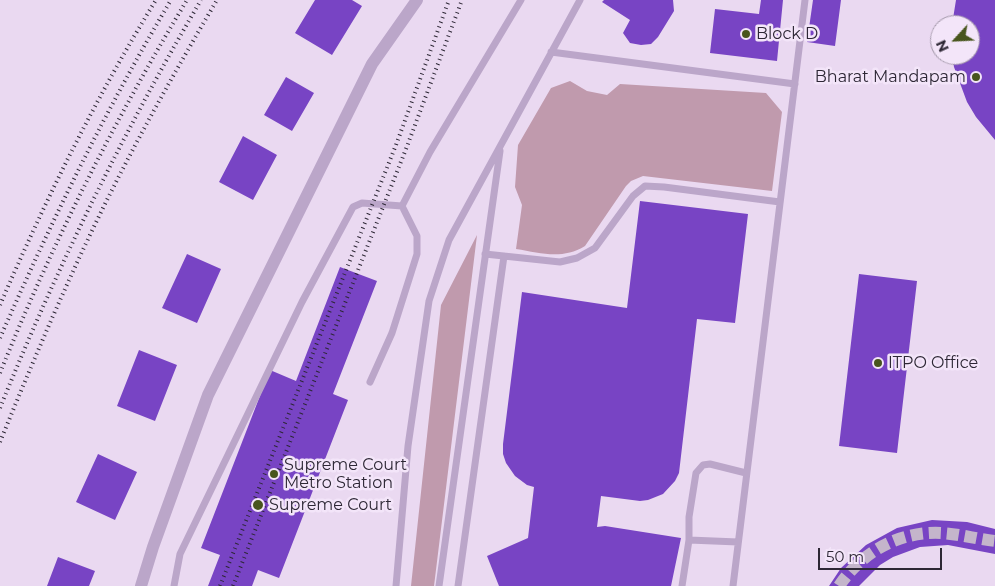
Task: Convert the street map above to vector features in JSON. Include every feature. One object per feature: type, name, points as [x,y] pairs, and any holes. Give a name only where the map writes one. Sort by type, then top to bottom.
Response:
[{"type":"street","points":[[141,586],[153,547],[208,395],[372,64],[417,0]]},
{"type":"lane","points":[[402,206],[430,152],[521,0]]},
{"type":"lane","points":[[396,586],[408,446],[429,301],[449,240],[580,0]]},
{"type":"lane","points":[[733,586],[805,0]]},
{"type":"lane","points":[[551,52],[795,84]]},
{"type":"lane","points":[[439,586],[501,145]]},
{"type":"lane","points":[[485,254],[560,262],[577,258],[595,248],[633,196],[645,186],[780,202]]},
{"type":"lane","points":[[174,586],[180,554],[302,302],[353,207],[362,202],[402,206]]},
{"type":"lane","points":[[370,382],[392,333],[417,254],[417,236],[402,206]]},
{"type":"lane","points":[[458,586],[504,256]]},
{"type":"lane","points":[[682,586],[696,472],[703,465],[710,464],[746,473]]},
{"type":"lane","points":[[689,540],[738,542]]},
{"type":"shaded area","points":[[570,81],[587,91],[607,95],[620,84],[766,93],[782,112],[772,191],[643,176],[631,181],[626,186],[585,246],[560,254],[543,254],[516,249],[522,205],[515,187],[518,145],[551,88]]},
{"type":"shaded area","points":[[477,235],[434,586],[411,586],[441,305]]},
{"type":"building","points":[[315,0],[352,0],[362,6],[332,55],[295,33]]},
{"type":"building","points":[[604,0],[673,0],[674,11],[658,37],[651,44],[641,45],[630,43],[623,33],[630,20],[602,2]]},
{"type":"building","name":"Block D","points":[[761,0],[783,0],[777,61],[710,53],[715,9],[759,14]]},
{"type":"building","points":[[813,0],[841,0],[835,46],[807,42]]},
{"type":"building","name":"Bharat Mandapam","points":[[956,0],[995,0],[995,140],[976,117],[967,102],[954,65],[980,65],[980,15],[954,15]]},
{"type":"building","points":[[286,77],[314,93],[292,131],[264,115]]},
{"type":"building","points":[[243,136],[277,155],[253,200],[219,182]]},
{"type":"building","points":[[640,201],[748,214],[735,323],[697,319],[679,473],[675,481],[663,494],[648,500],[640,501],[601,496],[597,527],[605,526],[681,538],[671,586],[499,586],[487,556],[528,538],[534,487],[527,485],[515,476],[506,463],[503,454],[522,292],[627,308]]},
{"type":"building","points":[[187,254],[221,269],[197,323],[162,308]]},
{"type":"building","name":"Supreme Court Metro Station","points":[[340,267],[377,281],[333,394],[348,400],[279,578],[258,570],[252,586],[208,586],[220,555],[201,548],[270,370],[296,381]]},
{"type":"building","name":"ITPO Office","points":[[859,274],[917,281],[897,453],[839,446]]},
{"type":"building","points":[[139,350],[177,365],[155,421],[117,406]]},
{"type":"building","points":[[98,454],[137,472],[115,520],[76,502]]},
{"type":"building","points":[[932,520],[967,522],[995,529],[995,554],[948,545],[920,547],[893,557],[880,565],[859,586],[829,586],[841,568],[866,545],[897,528]]},
{"type":"building","points":[[58,557],[95,571],[89,586],[47,586]]},
{"type":"tunnel","points":[[839,586],[848,574],[870,554],[896,540],[926,533],[941,533],[995,541]]},
{"type":"railway","points":[[0,305],[72,150],[156,0]]},
{"type":"railway","points":[[0,338],[80,166],[124,82],[171,0]]},
{"type":"railway","points":[[0,373],[41,277],[86,183],[135,90],[187,0]]},
{"type":"railway","points":[[0,408],[68,251],[93,200],[145,99],[201,0]]},
{"type":"railway","points":[[0,442],[54,313],[98,217],[151,116],[217,0]]},
{"type":"railway","points":[[220,586],[396,145],[449,0]]},
{"type":"railway","points":[[233,586],[406,149],[462,0]]},
{"type":"place","name":"Block D","points":[[746,34]]},
{"type":"place","name":"Bharat Mandapam","points":[[976,77]]},
{"type":"place","name":"ITPO Office","points":[[878,363]]},
{"type":"place","name":"Supreme Court Metro Station","points":[[274,474]]},
{"type":"place","name":"Supreme Court","points":[[258,505]]}]
